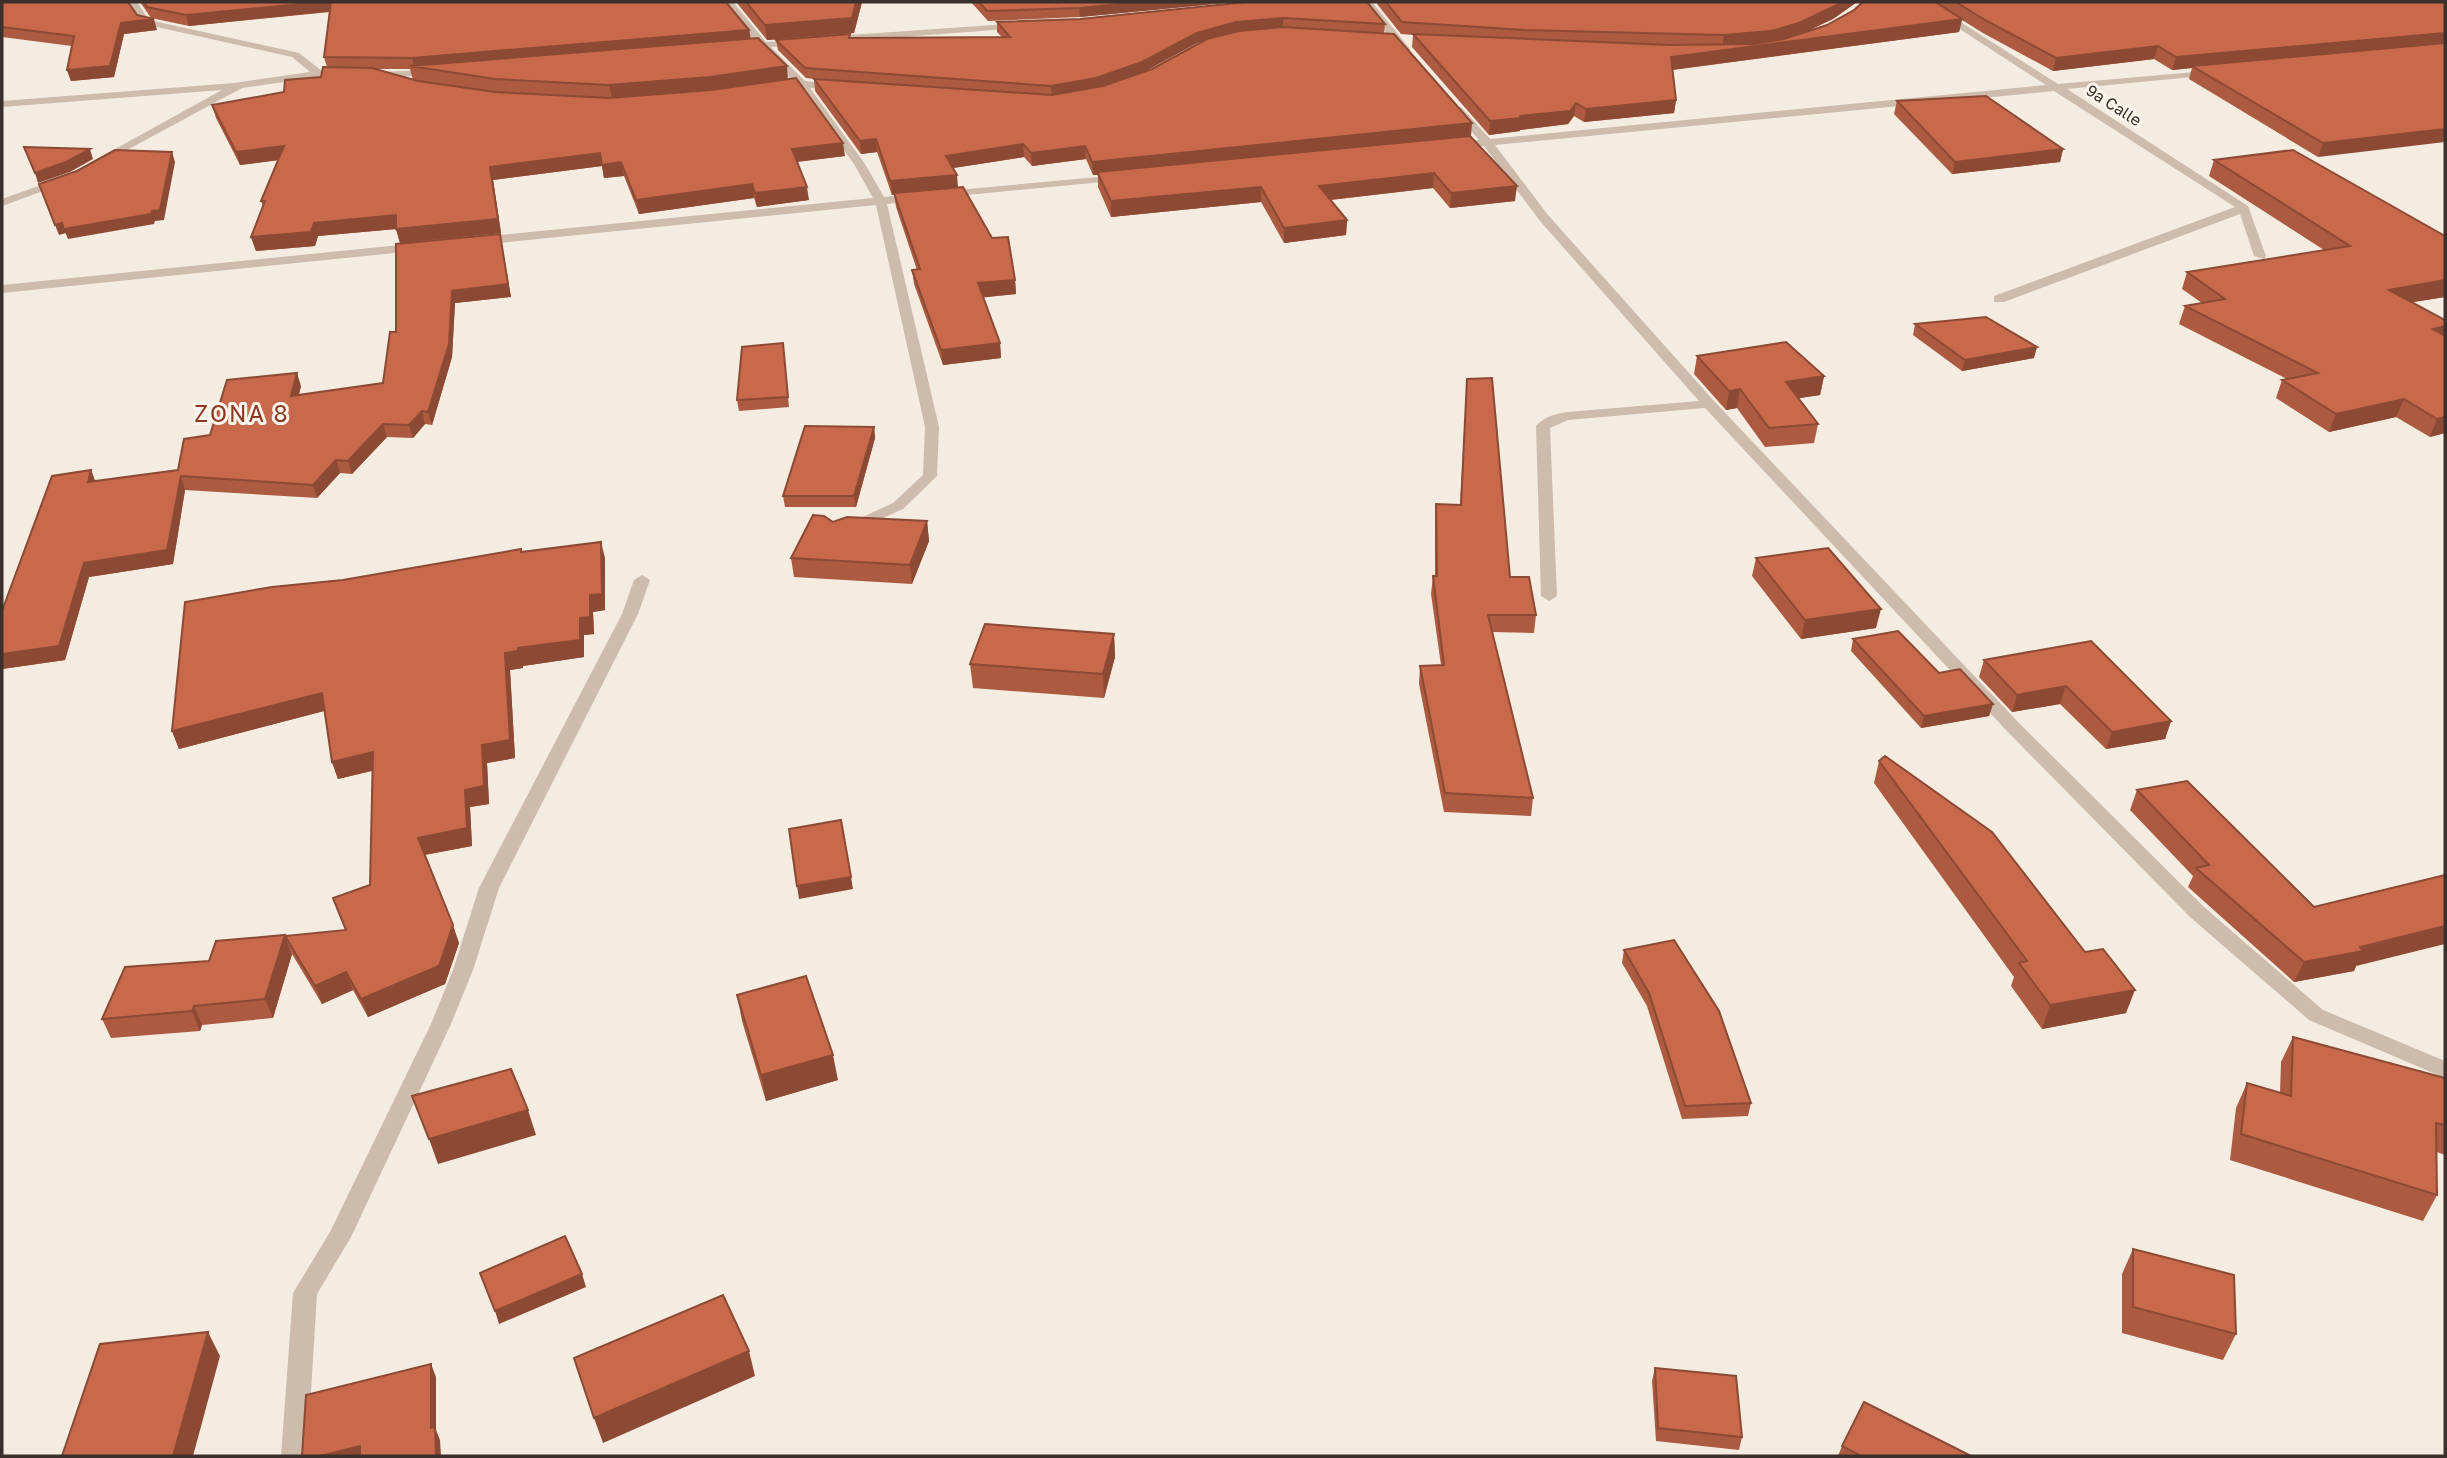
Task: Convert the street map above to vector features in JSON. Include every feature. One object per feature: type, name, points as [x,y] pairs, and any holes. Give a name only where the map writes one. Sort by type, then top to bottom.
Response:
[{"type":"street","points":[[132,2],[146,22],[295,55],[319,74]]},
{"type":"street","points":[[728,2],[763,45],[802,84],[859,164],[881,201],[932,427],[929,475],[898,506],[837,534]]},
{"type":"street","points":[[1367,2],[1420,68]]},
{"type":"street","name":"9a Calle","points":[[1923,2],[2244,208]]},
{"type":"street","points":[[819,41],[1026,25]]},
{"type":"street","points":[[736,48],[805,42]]},
{"type":"street","points":[[1445,147],[2223,71]]},
{"type":"street","points":[[364,75],[443,73]]},
{"type":"street","points":[[2,104],[239,85],[319,74],[351,75]]},
{"type":"street","points":[[378,75],[410,85]]},
{"type":"street","points":[[764,89],[802,84],[855,89]]},
{"type":"street","points":[[87,169],[239,85]]},
{"type":"street","points":[[1445,96],[1487,143],[1544,218],[1709,404],[2011,725],[2197,912],[2251,962],[2316,1015],[2445,1070]]},
{"type":"street","points":[[2,203],[75,176]]},
{"type":"street","points":[[469,242],[1129,177]]},
{"type":"street","points":[[1999,299],[2244,208],[2260,256]]},
{"type":"street","points":[[2,289],[428,246]]},
{"type":"street","points":[[1549,596],[1543,426],[1553,419],[1568,416],[1709,404]]},
{"type":"street","points":[[293,1456],[305,1293],[339,1237],[435,1036],[463,970],[489,888],[630,614],[642,580]]},
{"type":"building","points":[[2,2],[128,2],[137,15],[154,19],[121,23],[110,66],[67,70],[74,36],[2,27]]},
{"type":"building","points":[[144,2],[321,2],[186,15],[147,7]]},
{"type":"building","points":[[331,2],[726,2],[749,30],[412,58],[324,57]]},
{"type":"building","points":[[746,2],[856,2],[852,18],[765,25]]},
{"type":"building","points":[[979,2],[1138,2],[1079,8],[987,11]]},
{"type":"building","points":[[1247,2],[1367,2],[1385,24],[1283,18],[1236,22],[1197,33],[1142,62],[1096,78],[1051,86],[805,68],[776,40],[850,34],[849,38],[1010,37],[997,22],[1080,19]]},
{"type":"building","points":[[1386,2],[1841,2],[1799,23],[1771,31],[1724,35],[1524,30],[1402,22]]},
{"type":"building","points":[[1863,2],[1935,2],[1962,19],[1671,57],[1676,100],[1586,109],[1576,103],[1570,111],[1490,121],[1413,34],[1670,45],[1754,44],[1784,39],[1827,25]]},
{"type":"building","points":[[1956,2],[2445,2],[2445,33],[2176,57],[2158,46],[2056,58]]},
{"type":"building","points":[[1283,27],[1394,34],[1472,123],[1092,162],[1085,146],[1031,153],[1023,144],[946,156],[957,175],[890,181],[876,139],[860,141],[814,79],[1052,95],[1103,86],[1152,69],[1207,39],[1239,31]]},
{"type":"building","points":[[758,38],[787,66],[710,77],[609,85],[495,79],[410,66]]},
{"type":"building","points":[[2445,43],[2445,129],[2323,143],[2192,66]]},
{"type":"building","points":[[323,67],[372,68],[418,81],[495,92],[609,98],[711,90],[796,78],[843,143],[792,149],[807,187],[755,193],[752,184],[636,200],[621,162],[602,165],[600,153],[490,167],[498,219],[396,229],[396,215],[314,223],[311,232],[251,237],[265,201],[261,201],[284,146],[236,152],[212,105],[284,92],[285,80],[321,77]]},
{"type":"building","points":[[1986,96],[2063,149],[1955,162],[1897,101]]},
{"type":"building","points":[[1470,136],[1517,186],[1451,193],[1434,173],[1319,186],[1347,220],[1284,228],[1261,187],[1111,201],[1097,172]]},
{"type":"building","points":[[24,147],[90,149],[66,162],[35,173]]},
{"type":"building","points":[[115,150],[172,152],[160,210],[152,211],[151,214],[64,229],[62,223],[55,225],[39,184],[77,171]]},
{"type":"building","points":[[2293,150],[2445,236],[2445,280],[2389,290],[2445,320],[2445,326],[2433,329],[2445,336],[2445,417],[2437,419],[2404,399],[2336,414],[2282,380],[2318,373],[2185,306],[2225,299],[2187,272],[2350,246],[2214,160]]},
{"type":"building","points":[[963,187],[992,238],[1008,237],[1015,280],[978,283],[1000,343],[941,350],[912,270],[920,269],[894,193]]},
{"type":"building","points":[[500,234],[508,284],[452,291],[449,344],[428,412],[422,411],[409,425],[383,424],[348,461],[336,460],[313,485],[181,476],[167,550],[84,563],[59,646],[2,654],[2,611],[52,476],[91,470],[88,482],[178,470],[184,439],[210,435],[227,380],[297,373],[291,396],[383,383],[390,332],[396,332],[396,244]]},
{"type":"building","points":[[1986,317],[2037,347],[1965,360],[1915,324]]},
{"type":"building","points":[[1786,342],[1824,376],[1786,382],[1818,424],[1769,428],[1740,389],[1729,391],[1697,356]]},
{"type":"building","points":[[783,343],[788,397],[737,400],[742,347]]},
{"type":"building","points":[[1492,378],[1510,577],[1529,577],[1536,615],[1488,615],[1533,798],[1445,793],[1420,666],[1444,665],[1433,576],[1437,576],[1436,504],[1461,505],[1467,379]]},
{"type":"building","points":[[805,426],[874,427],[854,496],[783,496]]},
{"type":"building","points":[[813,515],[824,516],[833,522],[847,517],[927,521],[910,565],[791,558]]},
{"type":"building","points":[[601,542],[602,594],[590,595],[590,617],[580,618],[580,640],[518,648],[518,651],[505,653],[510,740],[482,745],[484,786],[465,790],[467,828],[418,838],[453,925],[439,966],[361,999],[346,972],[315,986],[285,936],[346,930],[333,898],[370,885],[373,752],[332,762],[322,693],[172,731],[185,602],[272,587],[343,580],[521,549],[521,552]]},
{"type":"building","points":[[1828,548],[1881,609],[1805,620],[1756,558]]},
{"type":"building","points":[[985,624],[1114,634],[1103,674],[970,664]]},
{"type":"building","points":[[1898,631],[1939,673],[1960,669],[1993,704],[1924,716],[1853,639]]},
{"type":"building","points":[[2091,641],[2171,721],[2112,732],[2066,686],[2017,695],[1984,660]]},
{"type":"building","points":[[1885,756],[1992,832],[2085,952],[2103,949],[2135,990],[2050,1005],[2019,963],[2027,961],[1879,761]]},
{"type":"building","points":[[2187,781],[2314,907],[2445,875],[2445,926],[2360,947],[2363,951],[2304,962],[2196,868],[2209,865],[2137,790]]},
{"type":"building","points":[[841,820],[851,877],[797,886],[789,829]]},
{"type":"building","points":[[285,935],[265,999],[194,1006],[192,1011],[102,1019],[125,967],[209,961],[216,941]]},
{"type":"building","points":[[1674,940],[1719,1011],[1751,1103],[1685,1106],[1649,993],[1624,950]]},
{"type":"building","points":[[806,976],[833,1055],[761,1075],[737,995]]},
{"type":"building","points":[[2293,1037],[2445,1078],[2445,1125],[2436,1123],[2437,1195],[2241,1134],[2247,1083],[2291,1096]]},
{"type":"building","points":[[511,1069],[528,1110],[429,1139],[412,1096]]},
{"type":"building","points":[[565,1236],[582,1274],[495,1311],[480,1273]]},
{"type":"building","points":[[2133,1249],[2234,1275],[2236,1334],[2133,1307]]},
{"type":"building","points":[[723,1295],[749,1351],[594,1418],[574,1358]]},
{"type":"building","points":[[208,1332],[173,1456],[62,1456],[100,1344]]},
{"type":"building","points":[[431,1364],[431,1428],[435,1427],[436,1456],[360,1456],[360,1446],[320,1456],[302,1456],[306,1395]]},
{"type":"building","points":[[1655,1368],[1736,1376],[1742,1437],[1658,1428]]},
{"type":"building","points":[[1864,1402],[1971,1456],[1861,1456],[1842,1446]]},
{"type":"district","name":"ZONA 8","points":[[242,413]]}]
